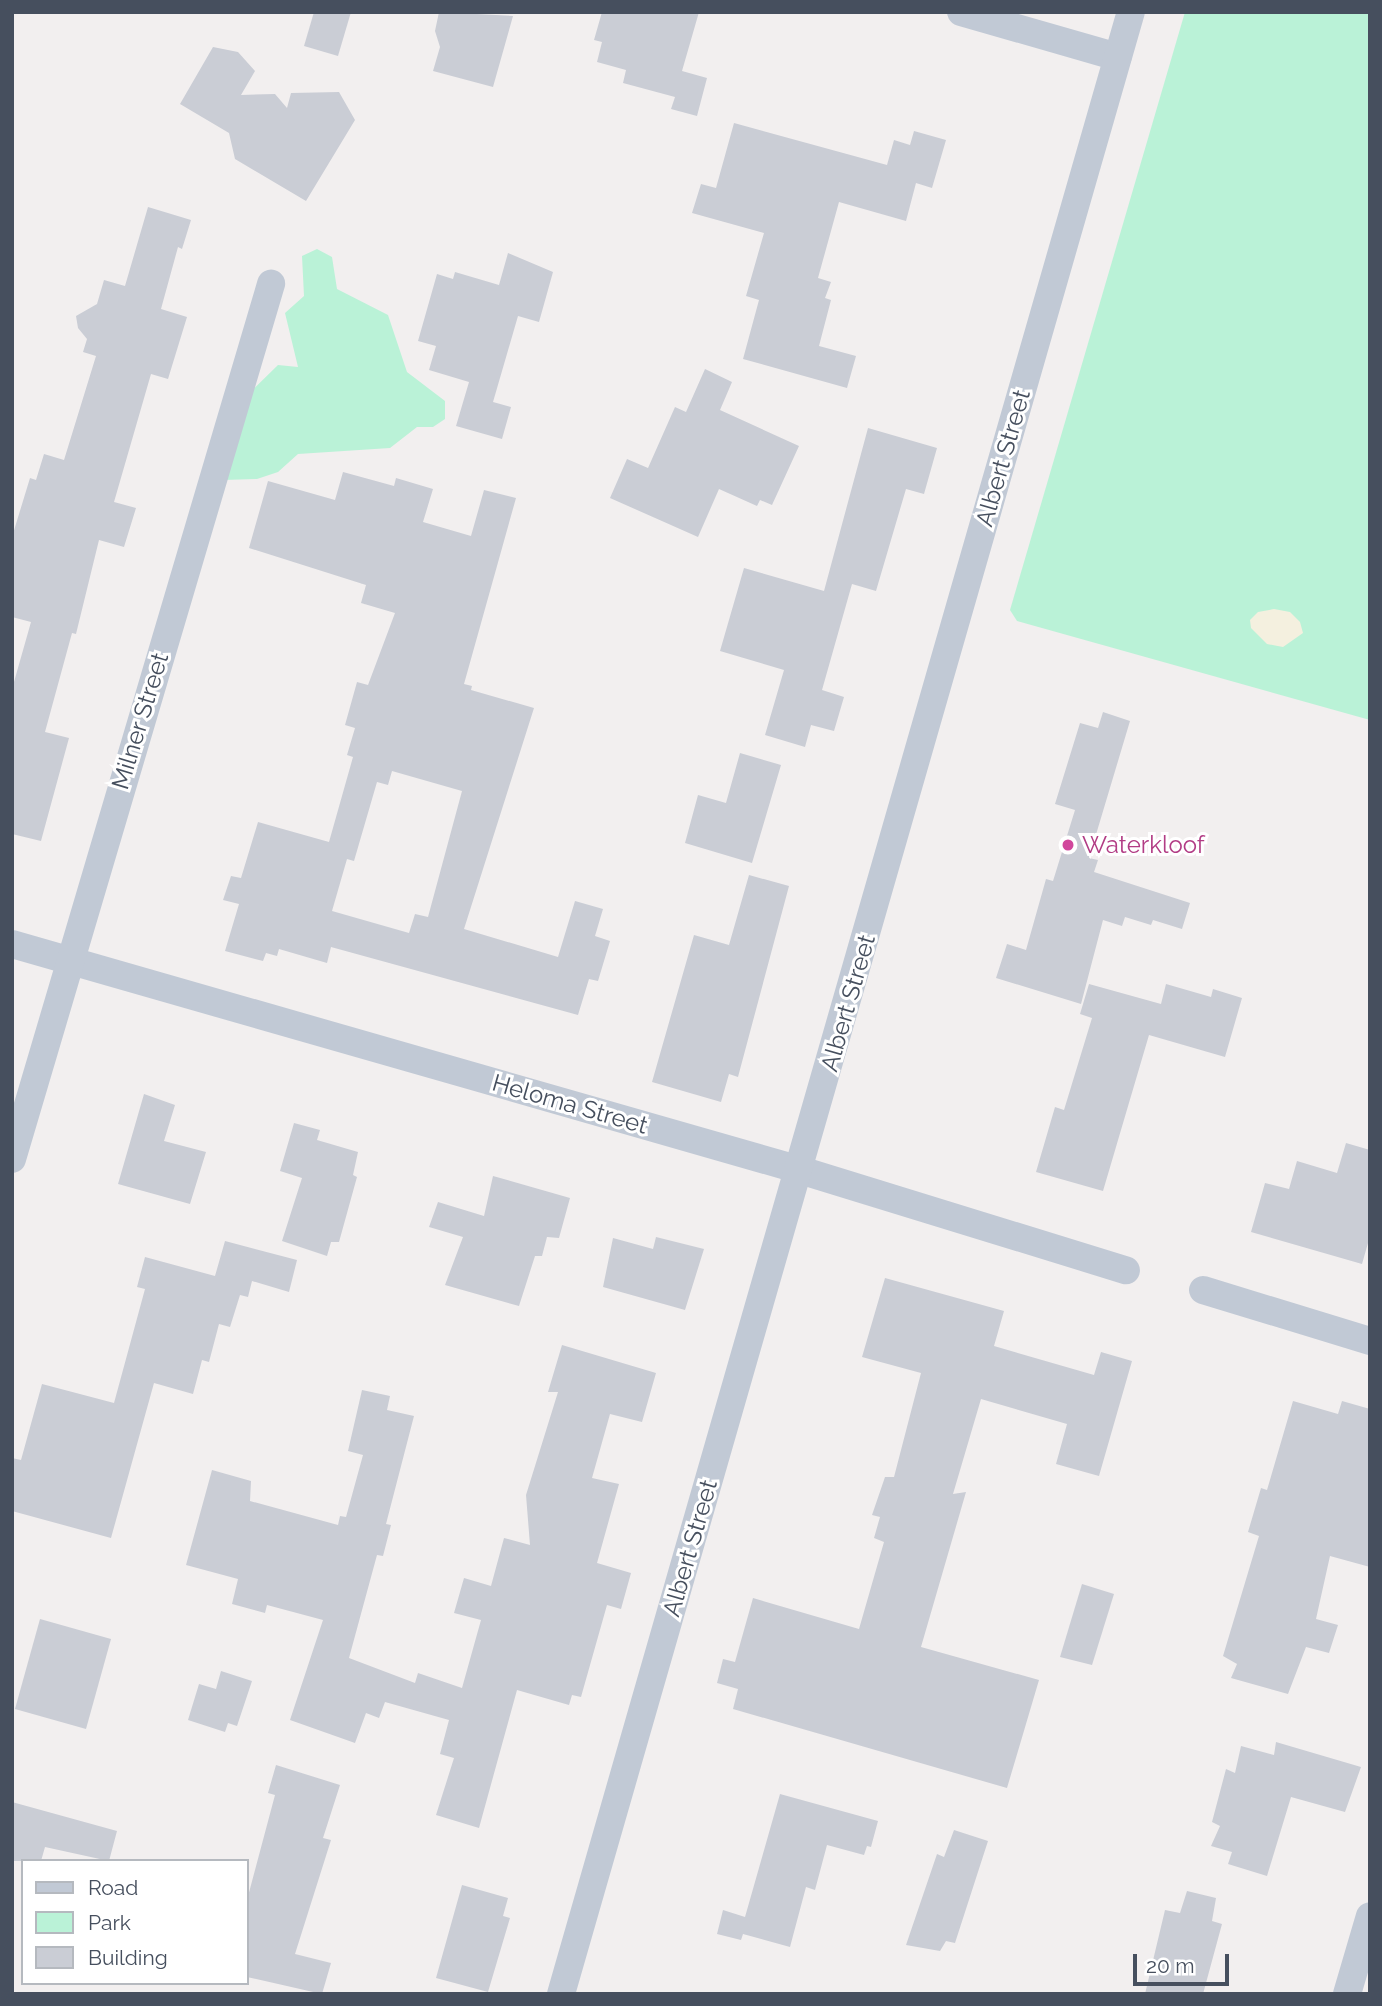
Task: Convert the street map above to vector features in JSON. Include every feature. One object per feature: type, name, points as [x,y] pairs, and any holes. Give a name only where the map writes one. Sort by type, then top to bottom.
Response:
[{"type":"street","points":[[961,12],[1118,57]]},
{"type":"street","name":"Albert Street","points":[[561,1994],[1131,12]]},
{"type":"street","name":"Milner Street","points":[[12,1159],[68,961],[271,284]]},
{"type":"street","name":"Heloma Street","points":[[12,944],[800,1170],[1126,1270]]},
{"type":"street","points":[[1203,1290],[1370,1341]]},
{"type":"street","points":[[1347,1994],[1370,1916]]},
{"type":"green space","points":[[1185,12],[1370,12],[1370,720],[1017,621],[1010,610]]},
{"type":"green space","points":[[317,249],[332,257],[337,289],[388,315],[407,372],[445,401],[445,419],[433,427],[417,427],[390,448],[298,454],[278,472],[257,479],[223,480],[220,422],[278,365],[298,367],[285,313],[304,296],[302,256]]},
{"type":"sand","points":[[1274,609],[1290,612],[1300,622],[1303,633],[1283,647],[1267,644],[1251,628],[1250,620],[1258,612]]},
{"type":"building","points":[[314,12],[351,12],[338,56],[304,46]]},
{"type":"building","points":[[439,12],[513,16],[493,87],[433,71],[440,47],[435,31]]},
{"type":"building","points":[[602,12],[699,12],[682,71],[707,78],[697,116],[671,109],[675,97],[623,83],[626,70],[597,62],[602,42],[594,40]]},
{"type":"building","points":[[213,47],[238,52],[255,71],[241,95],[275,94],[287,108],[291,93],[339,92],[355,120],[306,201],[235,159],[229,133],[180,104]]},
{"type":"building","points":[[734,123],[887,165],[894,140],[910,145],[914,131],[946,140],[932,188],[916,183],[906,221],[839,202],[818,278],[831,282],[825,298],[831,300],[819,346],[856,356],[847,388],[743,359],[759,300],[746,296],[764,233],[692,213],[701,184],[716,188]]},
{"type":"building","points":[[148,207],[191,220],[182,249],[178,247],[161,309],[187,317],[168,379],[151,374],[114,502],[136,508],[124,547],[99,540],[76,634],[72,633],[45,732],[69,738],[41,841],[12,834],[12,689],[31,622],[12,617],[12,537],[30,478],[36,480],[44,454],[64,460],[96,356],[83,352],[87,339],[78,328],[76,316],[97,304],[104,280],[125,286]]},
{"type":"building","points":[[508,253],[553,272],[539,322],[518,316],[493,402],[511,407],[502,439],[456,426],[469,382],[429,370],[436,346],[418,341],[437,274],[453,279],[455,272],[499,285]]},
{"type":"building","points":[[705,369],[732,382],[720,410],[799,446],[772,505],[760,500],[757,506],[719,489],[698,537],[610,498],[627,459],[648,468],[675,407],[686,412]]},
{"type":"building","points":[[868,428],[937,448],[924,494],[906,489],[876,591],[852,584],[822,690],[844,697],[834,731],[811,725],[805,747],[765,735],[784,670],[720,651],[744,568],[824,591]]},
{"type":"building","points":[[343,472],[394,486],[396,478],[433,489],[423,522],[471,536],[484,490],[516,498],[464,684],[472,686],[471,690],[534,708],[464,929],[558,957],[575,901],[603,909],[595,936],[610,941],[598,981],[589,979],[578,1015],[331,947],[327,963],[279,949],[277,956],[266,953],[263,961],[225,951],[239,904],[223,900],[231,876],[241,878],[258,822],[329,842],[353,757],[347,755],[355,728],[345,725],[357,682],[368,685],[395,613],[361,603],[366,585],[249,548],[268,481],[335,500]],"holes":[[[392,771],[462,791],[428,917],[415,914],[409,933],[332,911],[347,859],[354,861],[377,782],[388,785]]]},
{"type":"building","points":[[1103,712],[1130,721],[1089,858],[1098,860],[1094,872],[1190,903],[1182,929],[1153,920],[1151,925],[1125,917],[1122,926],[1103,920],[1081,1004],[996,978],[1007,944],[1026,950],[1046,879],[1053,881],[1075,810],[1055,804],[1080,723],[1098,728]]},
{"type":"building","points":[[740,753],[781,765],[752,863],[685,843],[698,795],[726,803]]},
{"type":"building","points":[[749,875],[789,886],[738,1077],[729,1074],[721,1102],[652,1082],[694,935],[729,945]]},
{"type":"building","points":[[1089,984],[1161,1004],[1166,984],[1211,997],[1213,989],[1242,998],[1225,1057],[1149,1035],[1103,1191],[1036,1172],[1055,1107],[1064,1110],[1092,1018],[1080,1014]]},
{"type":"building","points":[[144,1094],[175,1105],[164,1141],[206,1152],[190,1204],[118,1184]]},
{"type":"building","points":[[294,1123],[320,1130],[317,1140],[358,1152],[353,1175],[357,1177],[339,1242],[331,1242],[327,1256],[282,1241],[302,1178],[280,1171]]},
{"type":"building","points":[[1346,1143],[1370,1150],[1370,1236],[1362,1264],[1251,1232],[1265,1183],[1289,1189],[1297,1161],[1337,1173]]},
{"type":"building","points":[[493,1176],[570,1198],[559,1238],[547,1237],[542,1256],[535,1256],[519,1306],[445,1285],[463,1237],[429,1227],[438,1202],[484,1216]]},
{"type":"building","points":[[656,1237],[704,1249],[685,1310],[603,1287],[613,1238],[653,1249]]},
{"type":"building","points":[[225,1241],[297,1260],[289,1292],[252,1281],[248,1297],[240,1295],[230,1327],[219,1324],[209,1362],[202,1360],[193,1394],[154,1383],[111,1538],[12,1511],[12,1458],[21,1460],[42,1384],[114,1403],[145,1289],[137,1287],[145,1257],[215,1276]]},
{"type":"building","points":[[885,1278],[1004,1311],[994,1346],[1094,1375],[1101,1352],[1132,1361],[1099,1476],[1056,1464],[1067,1424],[981,1399],[953,1494],[966,1492],[921,1647],[1039,1680],[1007,1788],[733,1709],[738,1689],[717,1683],[723,1659],[735,1662],[753,1598],[859,1629],[884,1542],[874,1538],[880,1517],[872,1515],[885,1477],[894,1477],[921,1373],[862,1357]]},
{"type":"building","points":[[562,1345],[656,1373],[642,1422],[610,1414],[592,1478],[619,1484],[597,1563],[631,1573],[621,1609],[607,1605],[581,1697],[572,1695],[569,1705],[517,1690],[479,1828],[436,1815],[454,1758],[440,1754],[449,1720],[385,1702],[379,1718],[366,1713],[355,1743],[290,1720],[323,1620],[267,1605],[265,1613],[232,1604],[238,1579],[186,1565],[212,1470],[251,1481],[250,1501],[338,1525],[340,1516],[346,1517],[363,1455],[348,1451],[362,1390],[390,1396],[387,1410],[414,1416],[386,1524],[391,1525],[383,1556],[377,1555],[349,1658],[415,1683],[418,1673],[462,1688],[481,1620],[454,1613],[464,1578],[491,1586],[504,1538],[530,1545],[526,1495],[558,1392],[548,1392]]},
{"type":"building","points":[[1293,1401],[1338,1414],[1342,1401],[1370,1409],[1370,1567],[1330,1556],[1316,1619],[1338,1625],[1329,1653],[1306,1647],[1288,1694],[1231,1678],[1237,1664],[1223,1656],[1259,1536],[1248,1532],[1261,1488],[1267,1490]]},
{"type":"building","points":[[1082,1584],[1114,1594],[1092,1665],[1060,1657]]},
{"type":"building","points":[[40,1619],[111,1639],[86,1729],[15,1709]]},
{"type":"building","points":[[221,1671],[252,1681],[237,1726],[228,1723],[225,1732],[188,1720],[199,1684],[216,1689]]},
{"type":"building","points":[[1276,1742],[1361,1767],[1345,1812],[1291,1797],[1267,1876],[1228,1864],[1232,1852],[1211,1846],[1220,1826],[1212,1822],[1226,1769],[1235,1773],[1241,1746],[1274,1755]]},
{"type":"building","points":[[276,1765],[340,1785],[323,1838],[331,1840],[295,1954],[331,1963],[322,1994],[248,1977],[248,1896],[275,1795],[268,1793]]},
{"type":"building","points":[[780,1794],[878,1821],[871,1847],[867,1846],[864,1855],[827,1845],[815,1890],[806,1887],[790,1947],[743,1934],[741,1940],[717,1934],[723,1910],[745,1917]]},
{"type":"building","points":[[12,1802],[117,1831],[110,1859],[45,1847],[42,1859],[12,1861]]},
{"type":"building","points":[[954,1830],[988,1841],[955,1943],[946,1941],[940,1951],[906,1945],[937,1854],[944,1857]]},
{"type":"building","points":[[462,1885],[508,1898],[503,1916],[510,1918],[488,1992],[436,1978]]},
{"type":"building","points":[[1187,1891],[1216,1898],[1212,1921],[1222,1924],[1203,1994],[1145,1994],[1165,1910],[1180,1913]]},
{"type":"place","name":"Waterkloof","points":[[1068,845]]}]
